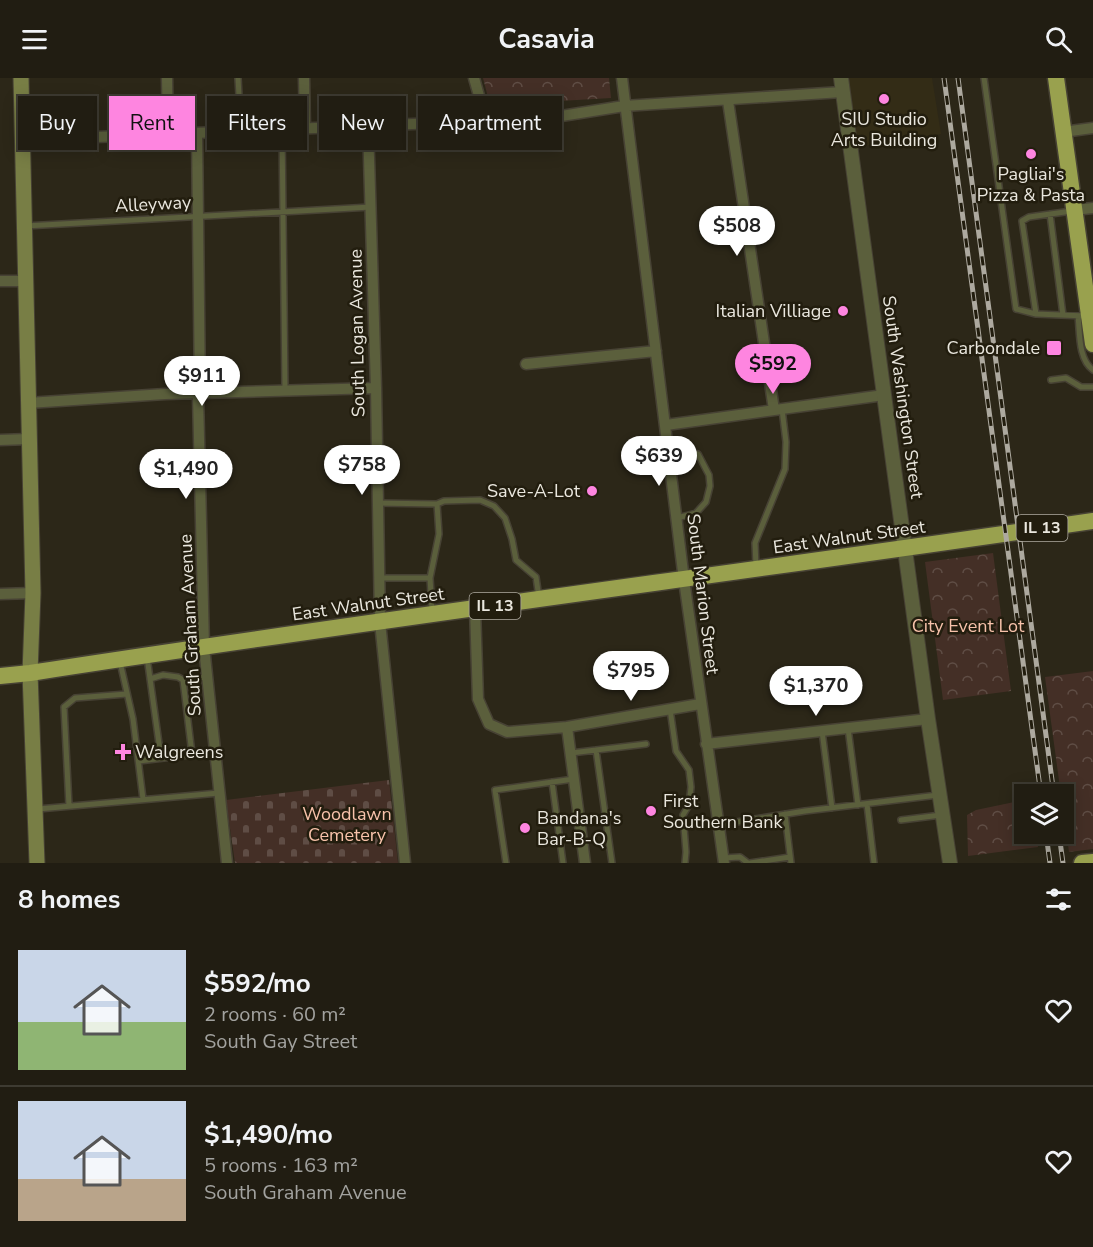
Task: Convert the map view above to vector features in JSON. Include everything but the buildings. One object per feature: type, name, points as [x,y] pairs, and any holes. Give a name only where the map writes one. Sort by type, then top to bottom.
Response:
[{"type":"highway","points":[[1056,78],[1074,210],[1083,316],[1093,344]]},
{"type":"highway","name":"East Walnut Street","points":[[0,676],[1093,521]]},
{"type":"highway","points":[[1082,863],[1093,862]]},
{"type":"main road","points":[[21,78],[22,96]]},
{"type":"main road","points":[[23,150],[33,593],[30,673],[37,863]]},
{"type":"street","points":[[167,78],[167,96]]},
{"type":"street","points":[[304,78],[304,96]]},
{"type":"street","points":[[474,78],[479,96]]},
{"type":"street","name":"South Marion Street","points":[[622,78],[684,580],[723,861]]},
{"type":"street","points":[[562,116],[624,106],[728,101],[841,85]]},
{"type":"street","name":"South Washington Street","points":[[841,85],[928,719],[950,863]]},
{"type":"street","points":[[728,101],[778,409]]},
{"type":"street","points":[[1064,132],[1093,128]]},
{"type":"street","points":[[197,133],[207,133]]},
{"type":"street","name":"South Graham Avenue","points":[[197,133],[200,393],[198,396],[204,647],[228,863]]},
{"type":"street","name":"South Logan Avenue","points":[[369,150],[380,622],[405,863]]},
{"type":"street","points":[[1074,210],[1093,208]]},
{"type":"street","points":[[0,281],[25,281]]},
{"type":"street","points":[[526,364],[656,351]]},
{"type":"street","points":[[28,403],[200,393],[376,388]]},
{"type":"street","points":[[666,425],[884,395]]},
{"type":"street","points":[[0,440],[29,439]]},
{"type":"street","points":[[0,594],[33,593]]},
{"type":"street","points":[[475,609],[478,699],[489,724],[507,732],[567,727],[700,704]]},
{"type":"street","points":[[706,744],[928,719]]},
{"type":"street","points":[[567,727],[585,863]]},
{"type":"lane","points":[[238,78],[239,96]]},
{"type":"lane","points":[[984,78],[1016,309],[1036,314],[1083,316],[1083,357],[1085,363],[1093,370]]},
{"type":"lane","points":[[282,150],[285,390]]},
{"type":"lane","name":"Alleyway","points":[[24,226],[371,207]]},
{"type":"lane","points":[[1036,314],[1022,222],[1029,218],[1074,210]]},
{"type":"lane","points":[[1050,214],[1064,315]]},
{"type":"lane","points":[[1051,380],[1066,378],[1081,387],[1093,387]]},
{"type":"lane","points":[[757,570],[755,543],[785,469],[786,442],[778,409]]},
{"type":"lane","points":[[669,450],[686,450],[698,454],[709,475],[710,486],[706,502],[696,513],[677,518]]},
{"type":"lane","points":[[377,503],[437,504],[444,501],[480,500],[494,506],[505,519],[516,560],[536,577],[539,599]]},
{"type":"lane","points":[[433,615],[430,578],[440,534],[437,504]]},
{"type":"lane","points":[[378,578],[430,578]]},
{"type":"lane","points":[[147,655],[161,758]]},
{"type":"lane","points":[[119,659],[133,719],[144,800]]},
{"type":"lane","points":[[150,679],[163,675],[180,678],[206,677]]},
{"type":"lane","points":[[180,678],[192,754]]},
{"type":"lane","points":[[69,806],[64,707],[75,698],[127,694]]},
{"type":"lane","points":[[670,709],[676,751],[689,770],[691,787],[689,806],[683,815],[685,863]]},
{"type":"lane","points":[[848,728],[858,805]]},
{"type":"lane","points":[[822,731],[832,808]]},
{"type":"lane","points":[[571,753],[646,744]]},
{"type":"lane","points":[[596,750],[612,863]]},
{"type":"lane","points":[[139,761],[214,752]]},
{"type":"lane","points":[[506,863],[495,790],[574,779]]},
{"type":"lane","points":[[552,782],[563,863]]},
{"type":"lane","points":[[36,809],[219,793]]},
{"type":"lane","points":[[717,825],[785,814],[940,795]]},
{"type":"lane","points":[[867,804],[874,863]]},
{"type":"lane","points":[[723,861],[740,856],[749,863],[790,860],[785,814]]},
{"type":"lane","points":[[902,820],[943,814]]},
{"type":"shaded area","points":[[847,78],[932,78],[941,134],[856,147]]},
{"type":"green space","points":[[483,78],[609,78],[611,98],[562,101],[562,96],[488,96]]},
{"type":"green space","name":"City Event Lot","points":[[993,553],[1011,691],[943,700],[925,562]]},
{"type":"green space","points":[[1093,671],[1093,849],[1069,852],[1068,844],[1074,844],[1074,784],[1060,784],[1045,677]]},
{"type":"green space","name":"Woodlawn Cemetery","points":[[389,780],[398,863],[235,863],[226,800]]},
{"type":"green space","points":[[1014,802],[1014,844],[1038,844],[1038,847],[968,856],[967,815],[976,810]]},
{"type":"railway","points":[[944,78],[1040,784]]},
{"type":"railway","points":[[958,78],[1053,784]]},
{"type":"railway","points":[[1047,844],[1050,863]]},
{"type":"railway","points":[[1060,844],[1063,863]]},
{"type":"place","name":"SIU Studio Arts Building","points":[[884,99]]},
{"type":"place","name":"Pagliai's Pizza & Pasta","points":[[1031,154]]},
{"type":"place","name":"Italian Villiage","points":[[843,311]]},
{"type":"place","name":"Carbondale","points":[[1054,348]]},
{"type":"place","name":"Save-A-Lot","points":[[592,491]]},
{"type":"place","name":"Walgreens","points":[[123,752]]},
{"type":"place","name":"First Southern Bank","points":[[651,811]]},
{"type":"place","name":"Bandana's Bar-B-Q","points":[[525,828]]}]
